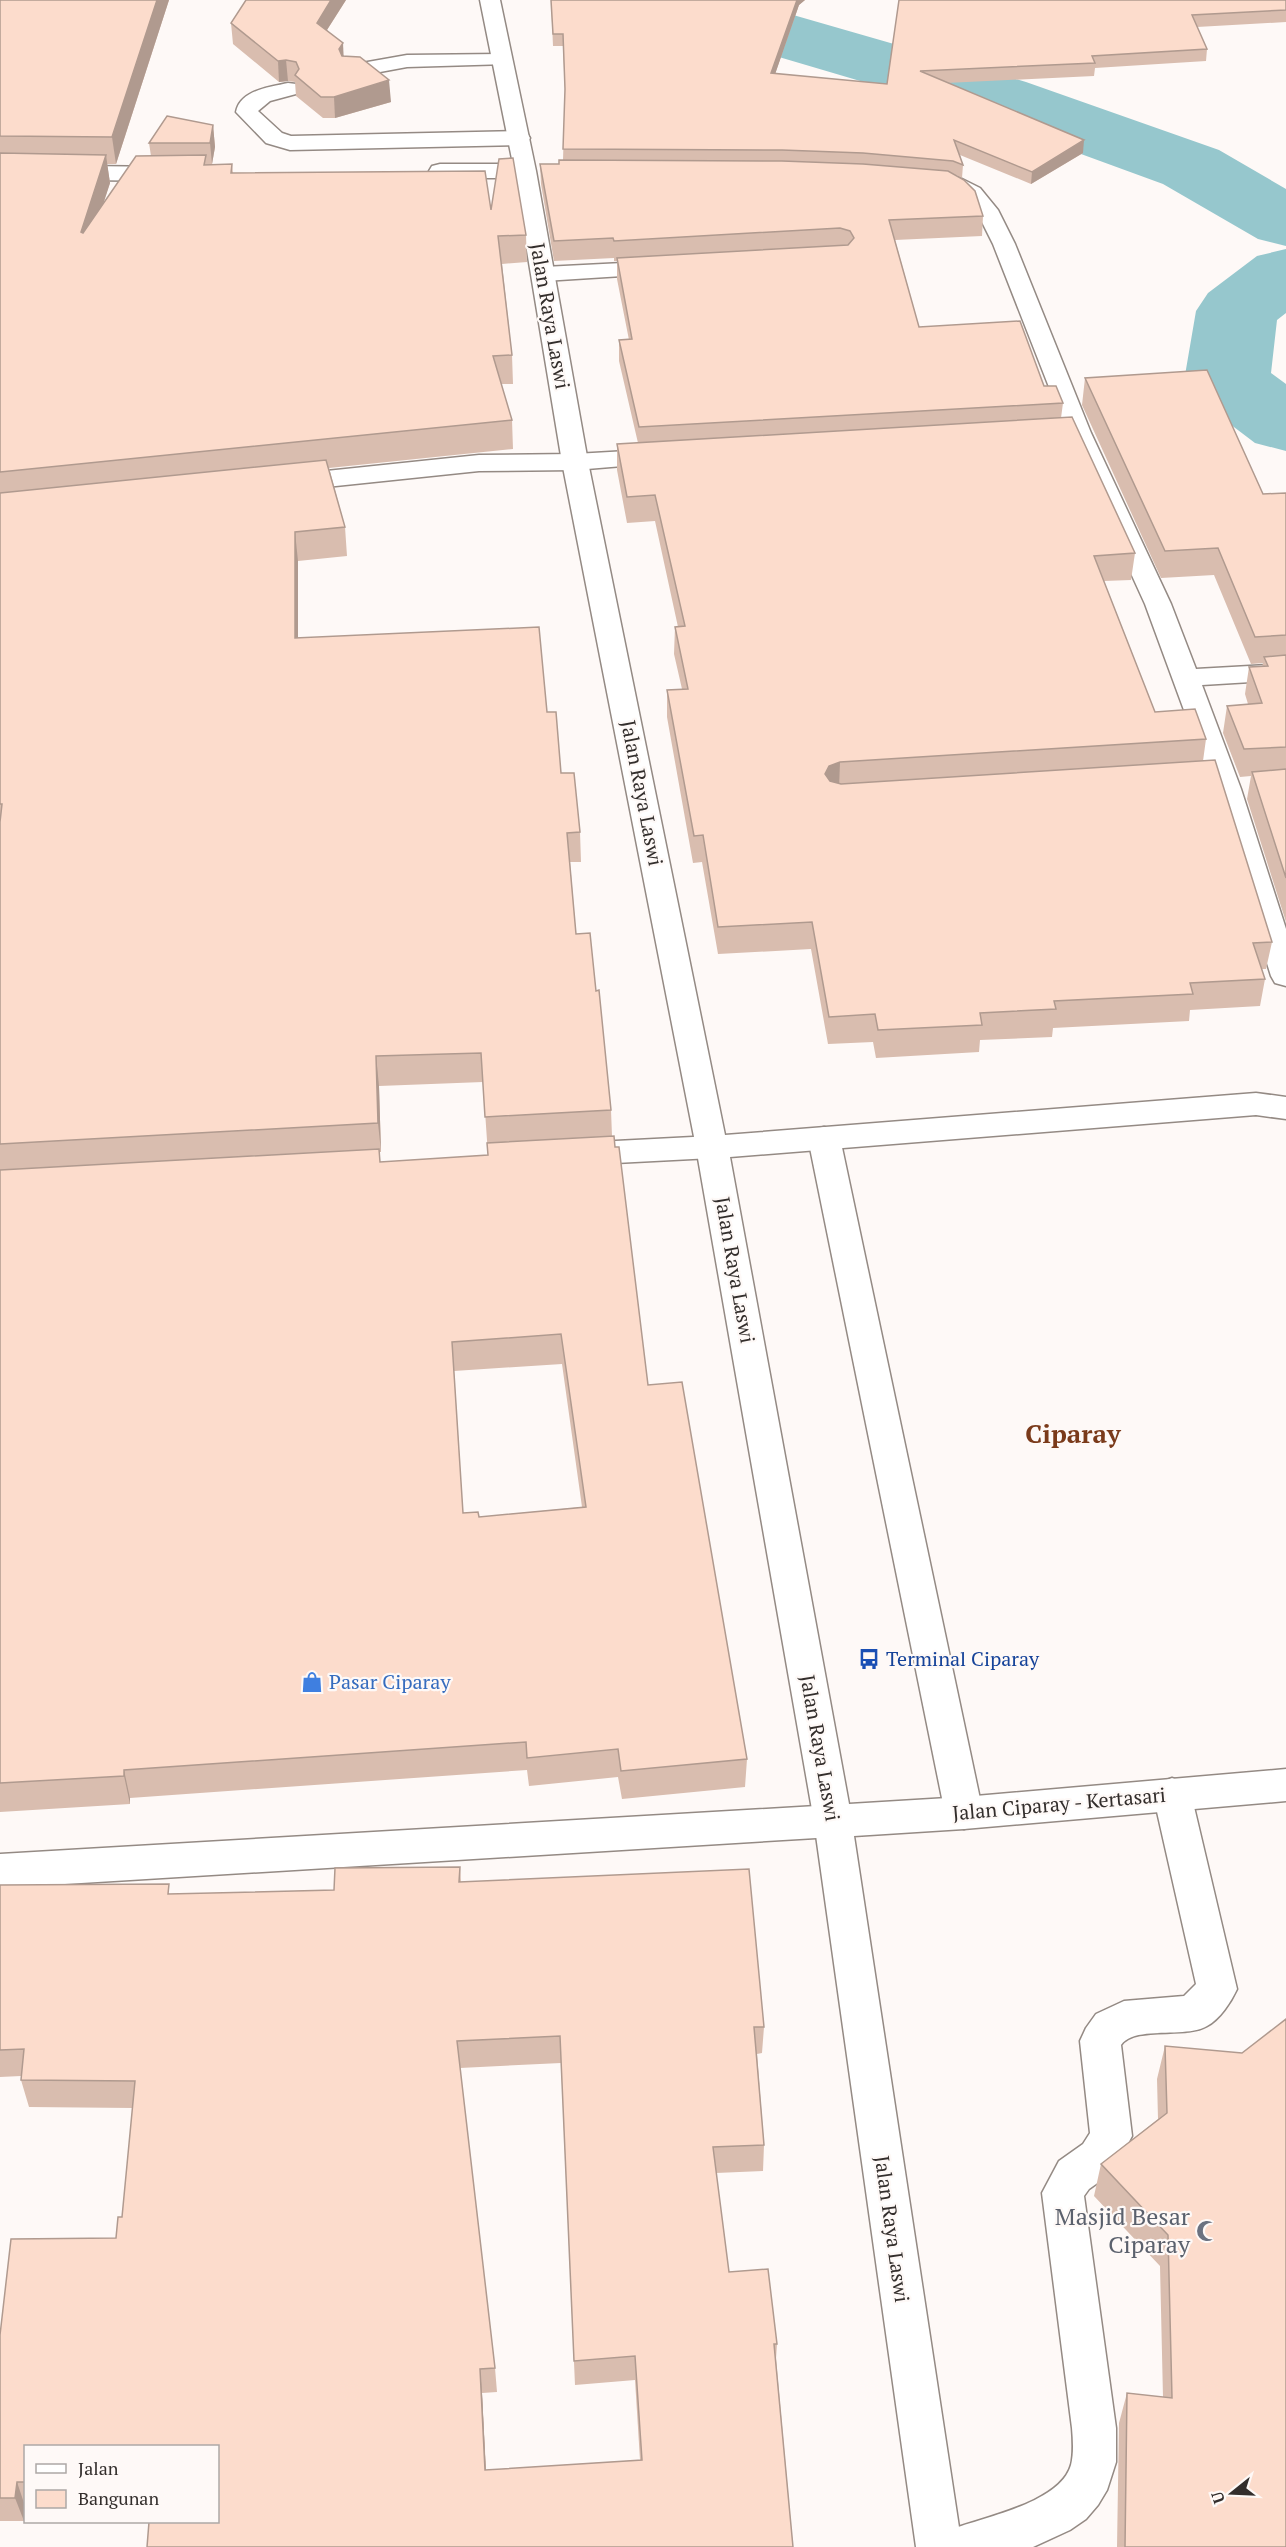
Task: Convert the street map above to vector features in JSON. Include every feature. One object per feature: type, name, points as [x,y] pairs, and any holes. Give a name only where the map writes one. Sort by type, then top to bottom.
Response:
[{"type":"main road","name":"Jalan Raya Laswi","points":[[490,0],[519,138],[537,171],[544,274],[575,462],[712,1147],[832,1821],[939,2547]]},
{"type":"main road","points":[[353,71],[407,61],[501,60]]},
{"type":"main road","points":[[288,89],[254,100],[248,106],[247,112],[274,138],[290,143],[519,138]]},
{"type":"main road","points":[[0,171],[196,173]]},
{"type":"main road","points":[[419,171],[537,171]]},
{"type":"main road","points":[[916,178],[952,183],[972,193],[987,210],[1004,244],[1067,433],[1158,604],[1225,782],[1286,976]]},
{"type":"main road","points":[[544,274],[688,266]]},
{"type":"main road","points":[[269,485],[479,463],[575,462],[688,455]]},
{"type":"main road","points":[[1186,678],[1286,672]]},
{"type":"main road","points":[[546,1156],[712,1147],[1256,1104],[1286,1108]]},
{"type":"main road","points":[[824,1138],[964,1813]]},
{"type":"main road","name":"Jalan Ciparay - Kertasari","points":[[0,1871],[964,1813],[1286,1785]]},
{"type":"main road","points":[[963,2547],[1017,2531],[1063,2508],[1074,2499],[1090,2475],[1094,2460],[1094,2428],[1063,2193],[1074,2175],[1098,2158],[1111,2136],[1100,2042],[1110,2027],[1124,2019],[1194,2013],[1217,1989],[1172,1794]]},
{"type":"building","points":[[0,0],[157,0],[112,137],[0,136]]},
{"type":"building","points":[[246,0],[331,0],[317,23],[343,43],[339,49],[342,56],[360,57],[389,80],[334,97],[321,97],[295,75],[299,69],[296,62],[278,61],[231,23]]},
{"type":"building","points":[[551,0],[797,0],[771,73],[887,84],[899,0],[1286,0],[1286,10],[1192,15],[1207,49],[1092,56],[1095,63],[920,71],[1084,140],[1032,172],[954,140],[963,165],[953,161],[863,153],[782,150],[563,149],[565,89],[563,34],[553,34]]},
{"type":"building","points":[[167,116],[213,125],[210,143],[149,143]]},
{"type":"building","points":[[0,153],[106,155],[81,232],[83,233],[136,156],[206,155],[204,165],[232,164],[231,173],[485,171],[491,210],[499,159],[513,158],[526,235],[498,236],[512,355],[493,356],[512,420],[0,472]]},
{"type":"building","points":[[559,160],[782,161],[863,164],[948,171],[964,180],[975,191],[983,216],[889,220],[919,327],[1020,321],[1044,386],[1056,386],[1063,403],[639,427],[619,340],[632,339],[617,258],[848,245],[854,238],[850,231],[840,228],[614,241],[613,238],[554,241],[540,164],[559,164]]},
{"type":"building","points":[[1207,370],[1263,494],[1286,493],[1286,635],[1255,637],[1218,548],[1165,551],[1085,378]]},
{"type":"building","points":[[1072,417],[1135,553],[1094,556],[1155,712],[1195,709],[1206,739],[840,762],[829,766],[825,774],[830,781],[841,784],[1215,760],[1272,942],[1253,943],[1265,979],[1190,983],[1193,994],[1054,1001],[1056,1009],[980,1013],[982,1025],[878,1030],[875,1014],[829,1017],[812,922],[718,927],[703,835],[694,836],[667,690],[688,689],[675,627],[685,626],[655,495],[627,497],[617,444]]},
{"type":"building","points":[[326,460],[345,527],[295,532],[295,638],[539,627],[547,712],[556,712],[561,773],[574,773],[580,832],[567,833],[576,934],[590,933],[596,991],[599,990],[611,1110],[485,1117],[481,1053],[376,1056],[378,1123],[0,1144],[0,822],[2,804],[0,804],[0,493]]},
{"type":"building","points":[[1286,655],[1286,747],[1244,749],[1227,706],[1262,703],[1249,667],[1268,666],[1264,657]]},
{"type":"building","points":[[1286,769],[1286,878],[1252,772]]},
{"type":"building","points":[[614,1136],[615,1147],[619,1147],[648,1385],[682,1382],[747,1759],[621,1771],[618,1749],[527,1758],[526,1742],[124,1770],[124,1776],[0,1783],[0,1170],[379,1149],[380,1162],[488,1155],[487,1143]],"holes":[[[561,1334],[586,1507],[479,1517],[478,1512],[463,1513],[452,1342]]]},
{"type":"building","points":[[460,1867],[459,1882],[749,1869],[764,2027],[754,2027],[764,2145],[713,2147],[729,2272],[768,2269],[777,2344],[774,2344],[793,2547],[147,2547],[149,2523],[219,2523],[219,2445],[24,2445],[24,2482],[17,2482],[15,2498],[0,2498],[0,2335],[11,2239],[116,2238],[118,2217],[122,2217],[135,2081],[21,2080],[24,2049],[0,2050],[0,1885],[169,1884],[168,1894],[334,1890],[335,1868]],"holes":[[[560,2036],[574,2361],[635,2356],[642,2460],[485,2470],[480,2369],[495,2368],[457,2041]]]},
{"type":"building","points":[[1286,2019],[1286,2547],[1125,2547],[1127,2393],[1172,2398],[1168,2235],[1101,2164],[1167,2113],[1165,2046],[1242,2053]]},
{"type":"waterway","points":[[662,0],[999,98],[1191,167],[1286,222]]},
{"type":"waterway","points":[[1286,273],[1237,311],[1227,381],[1286,425]]},
{"type":"place","name":"Terminal Ciparay","points":[[869,1659]]},
{"type":"place","name":"Pasar Ciparay","points":[[312,1682]]},
{"type":"place","name":"Masjid Besar Ciparay","points":[[1207,2231]]},
{"type":"district","name":"Ciparay","points":[[1073,1434]]}]
